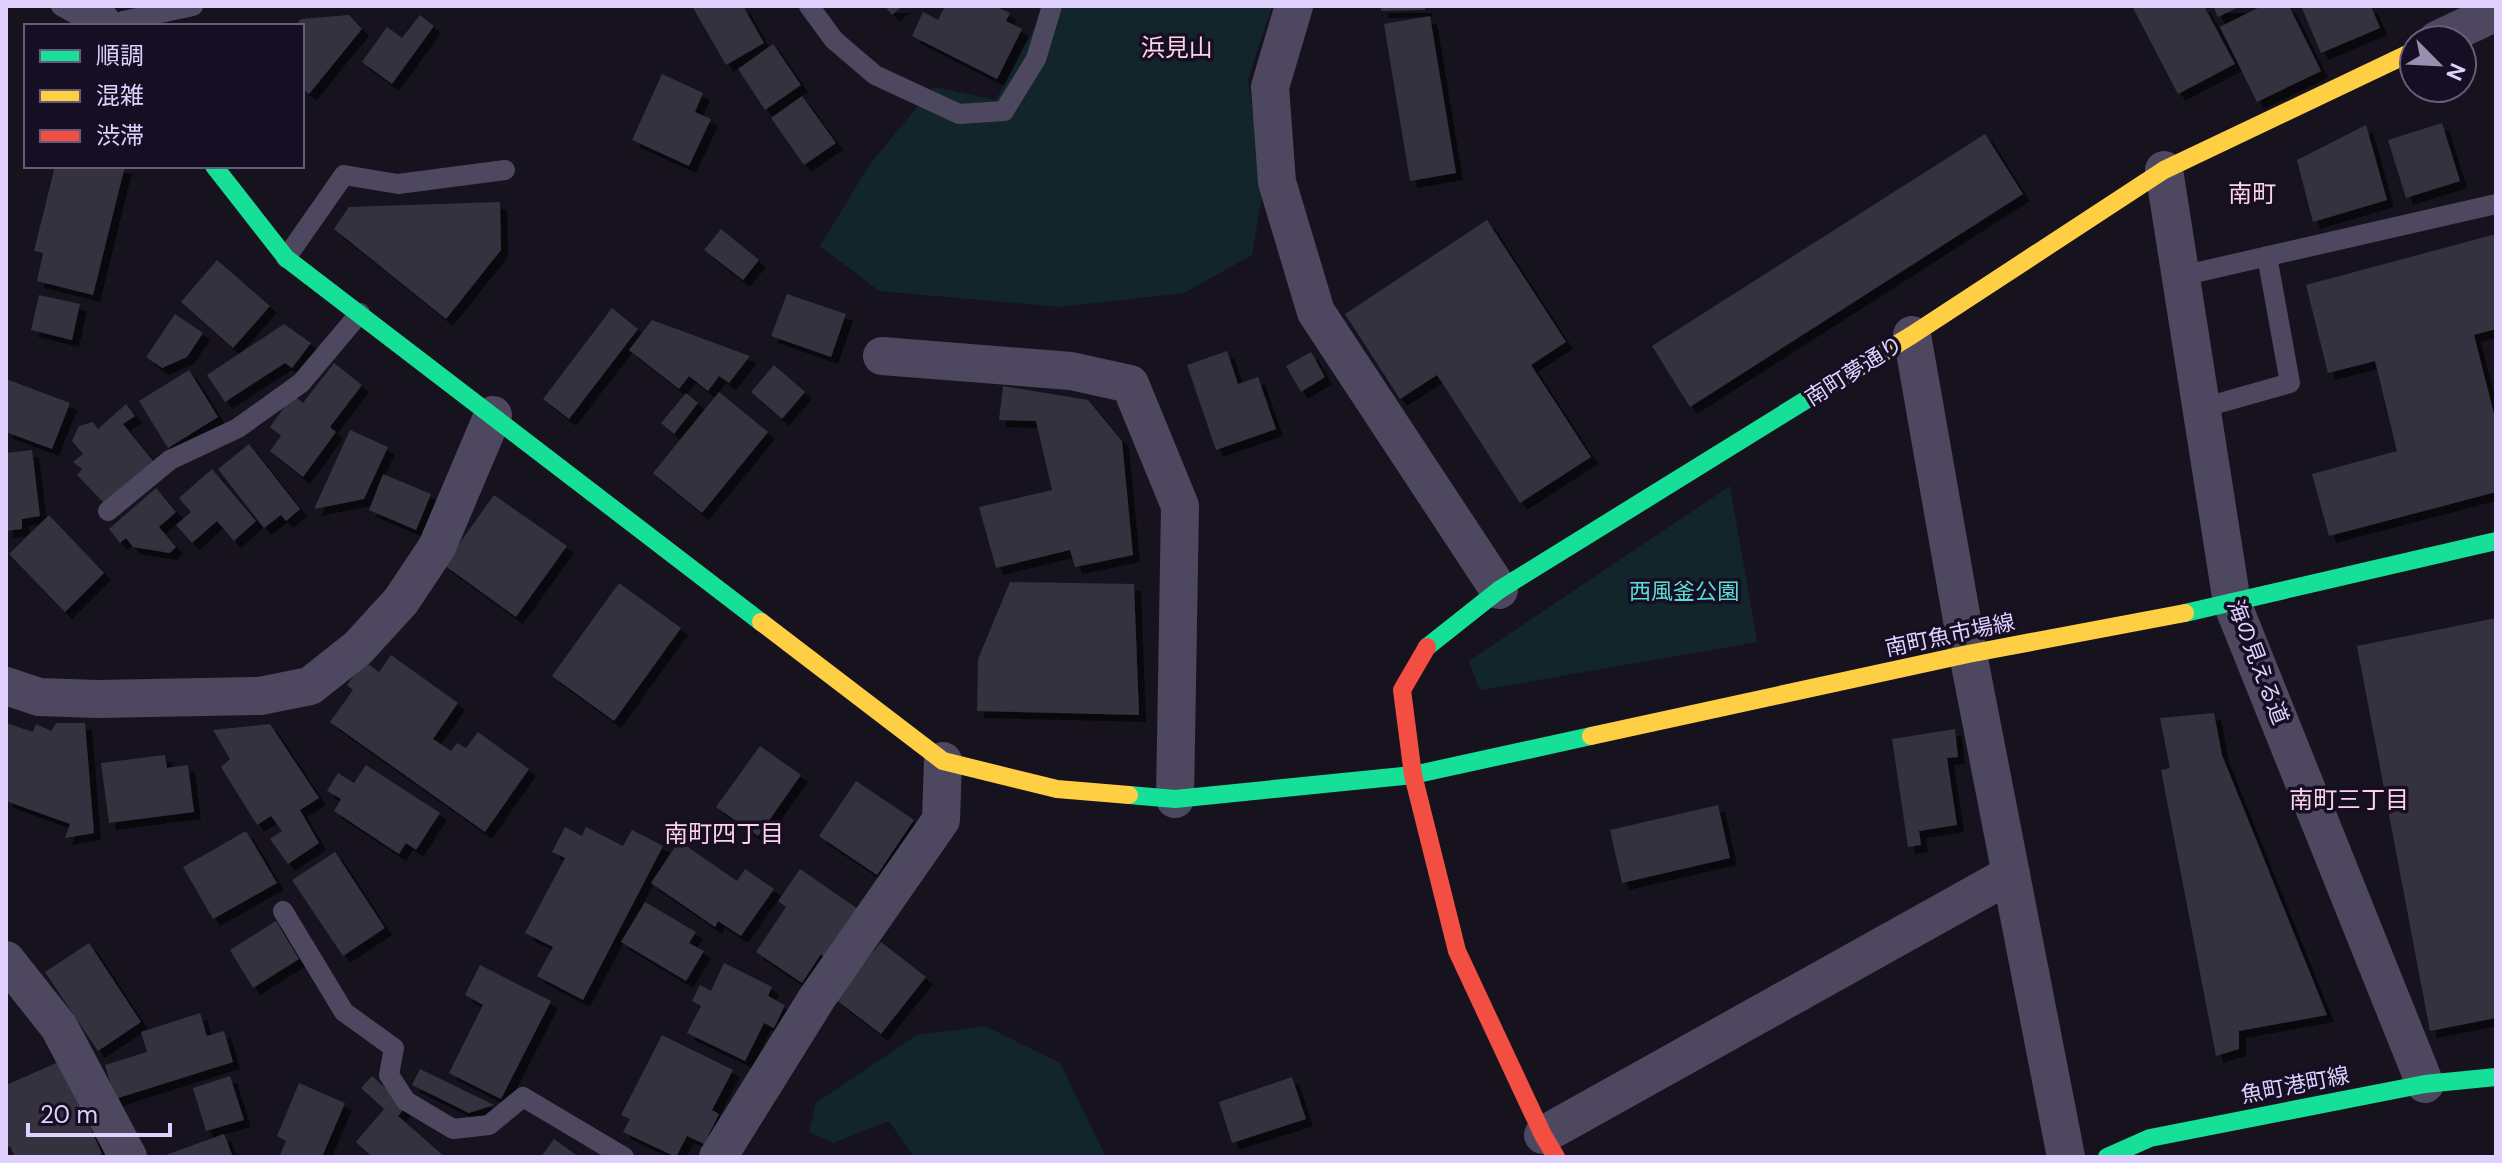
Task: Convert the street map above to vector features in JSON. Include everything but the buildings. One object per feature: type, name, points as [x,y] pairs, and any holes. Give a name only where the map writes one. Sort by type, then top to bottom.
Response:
[{"type":"street","points":[[90,6],[103,24]]},
{"type":"street","points":[[1294,6],[1270,87],[1277,182],[1316,312],[1499,590]]},
{"type":"street","points":[[2471,24],[2496,12]]},
{"type":"street","name":"南町夢通り","points":[[1549,1146],[1457,951],[1413,775],[1402,690],[1429,643],[1499,590],[1912,335],[2164,170],[2398,59]]},
{"type":"street","points":[[216,168],[286,258],[943,761],[941,820],[817,998],[718,1157]]},
{"type":"street","name":"海の見える道","points":[[2164,170],[2232,603],[2425,1084]]},
{"type":"street","points":[[1912,335],[1968,654],[2066,1157]]},
{"type":"street","points":[[882,356],[1071,371],[1130,384],[1180,506],[1175,799]]},
{"type":"street","points":[[6,686],[39,697],[97,699],[260,696],[310,686],[358,648],[401,601],[437,547],[493,415]]},
{"type":"street","name":"南町魚市場線","points":[[943,761],[1057,789],[1175,799],[1413,775],[1968,654],[2232,603],[2496,541]]},
{"type":"street","points":[[1549,1146],[2011,874]]},
{"type":"street","points":[[11,976],[59,1027],[128,1157]]},
{"type":"street","name":"魚町港町線","points":[[2107,1157],[2150,1138],[2425,1084],[2496,1077]]},
{"type":"lane","points":[[61,6],[93,24]]},
{"type":"lane","points":[[119,24],[193,6]]},
{"type":"lane","points":[[809,6],[834,40],[875,75],[959,114],[1004,111],[1036,59],[1052,6]]},
{"type":"lane","points":[[286,258],[344,175],[398,184],[505,170]]},
{"type":"lane","points":[[2181,276],[2496,204]]},
{"type":"lane","points":[[2202,408],[2290,383],[2267,256]]},
{"type":"lane","points":[[108,511],[170,460],[238,428],[301,383],[360,313]]},
{"type":"lane","points":[[283,911],[344,1012],[394,1048],[389,1075],[406,1101],[453,1129],[489,1125],[523,1097],[624,1157]]},
{"type":"green space","points":[[1046,6],[1272,6],[1248,79],[1263,190],[1252,255],[1184,293],[1060,307],[879,291],[820,246],[870,164],[934,87],[996,100]]},
{"type":"green space","name":"西風釜公園","points":[[1730,486],[1757,642],[1480,690],[1469,661]]},
{"type":"green space","points":[[985,1026],[1060,1063],[1106,1157],[914,1157],[889,1121],[833,1143],[809,1132],[816,1103],[917,1035]]},
{"type":"traffic: fast","points":[[216,168],[286,258],[761,622]]},
{"type":"traffic: fast","points":[[1427,647],[1499,590],[1830,385]]},
{"type":"traffic: fast","points":[[2185,613],[2496,541]]},
{"type":"traffic: fast","points":[[1129,795],[1175,799],[1413,775],[1591,736]]},
{"type":"traffic: fast","points":[[2107,1157],[2150,1138],[2425,1084],[2496,1077]]},
{"type":"traffic: slow","points":[[1830,385],[2164,170],[2398,59]]},
{"type":"traffic: slow","points":[[1591,736],[1968,654],[2185,613]]},
{"type":"traffic: slow","points":[[761,622],[943,761],[1057,789],[1129,795]]},
{"type":"traffic: jam","points":[[1427,647],[1402,690],[1413,775],[1457,951],[1556,1157]]},
{"type":"district","name":"浜見山","points":[[1177,47]]},
{"type":"district","name":"南町","points":[[2252,193]]},
{"type":"district","name":"南町三丁目","points":[[2349,799]]},
{"type":"district","name":"南町四丁目","points":[[724,833]]}]
